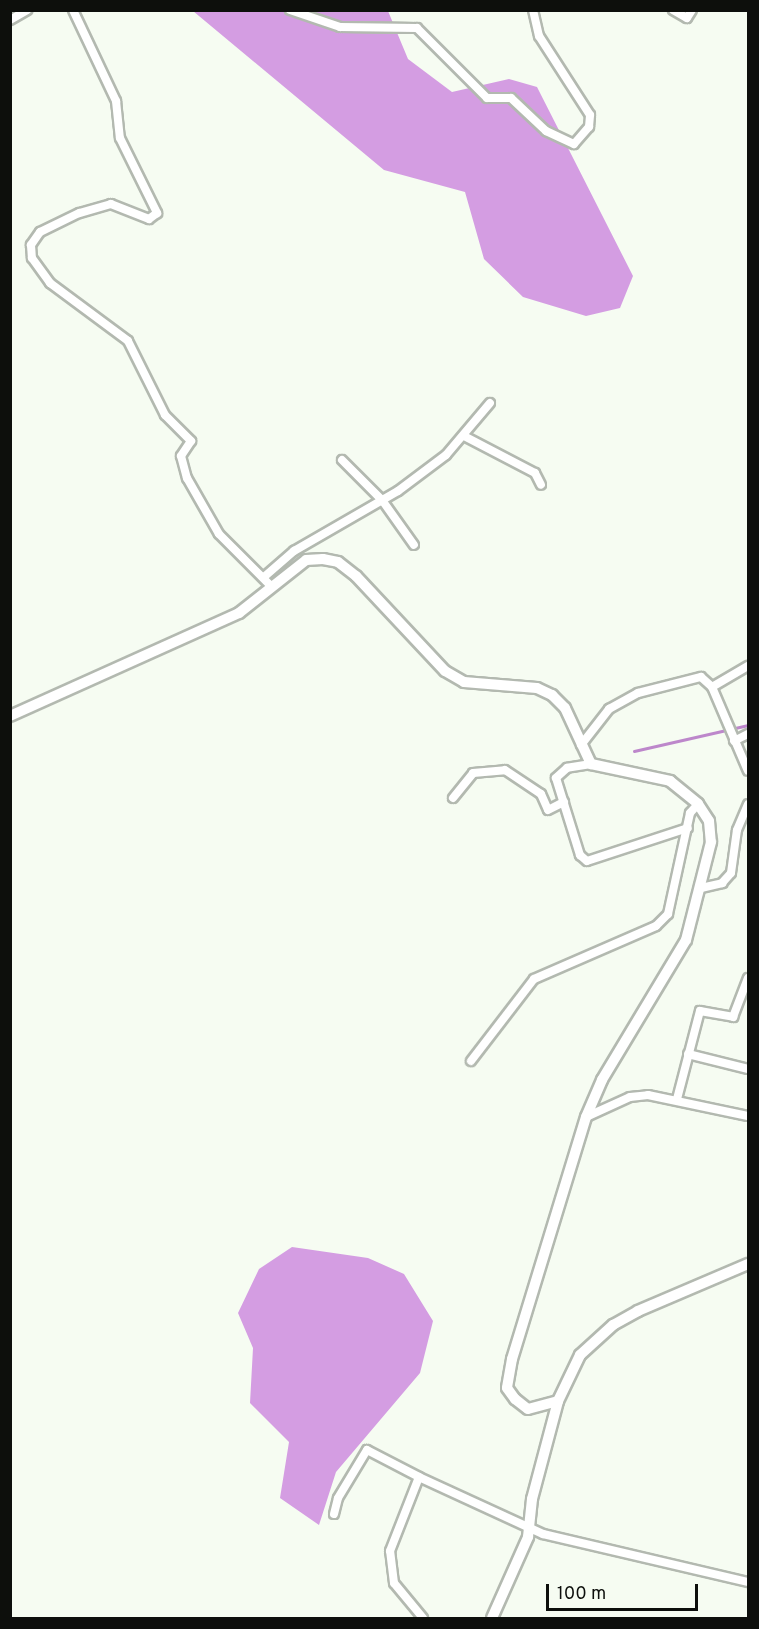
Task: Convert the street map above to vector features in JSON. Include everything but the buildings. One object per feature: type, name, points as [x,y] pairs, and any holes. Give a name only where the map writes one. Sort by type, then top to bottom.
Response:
[{"type":"street","points":[[10,20],[27,10]]},
{"type":"street","points":[[73,10],[116,101],[120,138],[157,213],[149,219],[111,204],[80,213],[40,232],[31,245],[32,258],[50,283],[128,341],[165,415],[191,441],[182,456],[187,478],[219,534],[268,582]]},
{"type":"street","points":[[290,10],[340,27],[405,23],[417,28],[487,98],[511,98],[546,131],[574,144],[589,127],[590,115],[539,36],[533,10]]},
{"type":"street","points":[[673,10],[687,18],[692,10]]},
{"type":"street","points":[[10,716],[239,613],[294,551],[382,500],[464,436],[490,403]]},
{"type":"street","points":[[464,436],[535,474],[541,485]]},
{"type":"street","points":[[342,460],[382,500],[414,544]]},
{"type":"street","points":[[268,582],[306,560],[338,562],[445,671],[464,682],[537,688],[552,695],[565,708],[591,764]]},
{"type":"street","points":[[712,687],[748,666]]},
{"type":"street","points":[[581,745],[609,709],[638,693],[701,677],[712,687],[748,771]]},
{"type":"street","points":[[734,741],[748,734]]},
{"type":"street","points":[[558,1401],[528,1408],[507,1388],[586,1117],[602,1080],[677,959],[701,888],[711,842],[709,821],[698,804],[670,781],[591,764],[558,775],[564,802],[587,861],[688,828]]},
{"type":"street","points":[[453,798],[472,773],[505,770],[541,794],[548,810],[564,802]]},
{"type":"street","points":[[471,1061],[534,979],[656,926],[668,914],[688,828],[698,804]]},
{"type":"street","points":[[701,888],[722,883],[731,873],[737,830],[748,804]]},
{"type":"street","points":[[677,1099],[699,1011],[733,1017],[748,978]]},
{"type":"street","points":[[688,1054],[748,1069]]},
{"type":"street","points":[[586,1117],[630,1097],[677,1099],[748,1116]]},
{"type":"street","points":[[492,1618],[530,1529],[532,1499],[558,1401],[580,1355],[613,1325],[685,1288],[748,1264]]},
{"type":"street","points":[[334,1514],[338,1498],[367,1450],[530,1529],[748,1581]]},
{"type":"street","points":[[419,1477],[390,1551],[394,1583],[423,1618]]},
{"type":"shaded area","points":[[193,11],[388,11],[408,59],[452,92],[509,79],[537,87],[633,276],[620,308],[586,316],[523,297],[484,259],[465,192],[384,170]]},
{"type":"shaded area","points":[[292,1247],[368,1258],[404,1274],[433,1321],[420,1373],[336,1472],[319,1525],[280,1498],[289,1442],[250,1403],[253,1348],[238,1313],[259,1269]]},
{"type":"waterway","points":[[634,751],[748,725]]}]
